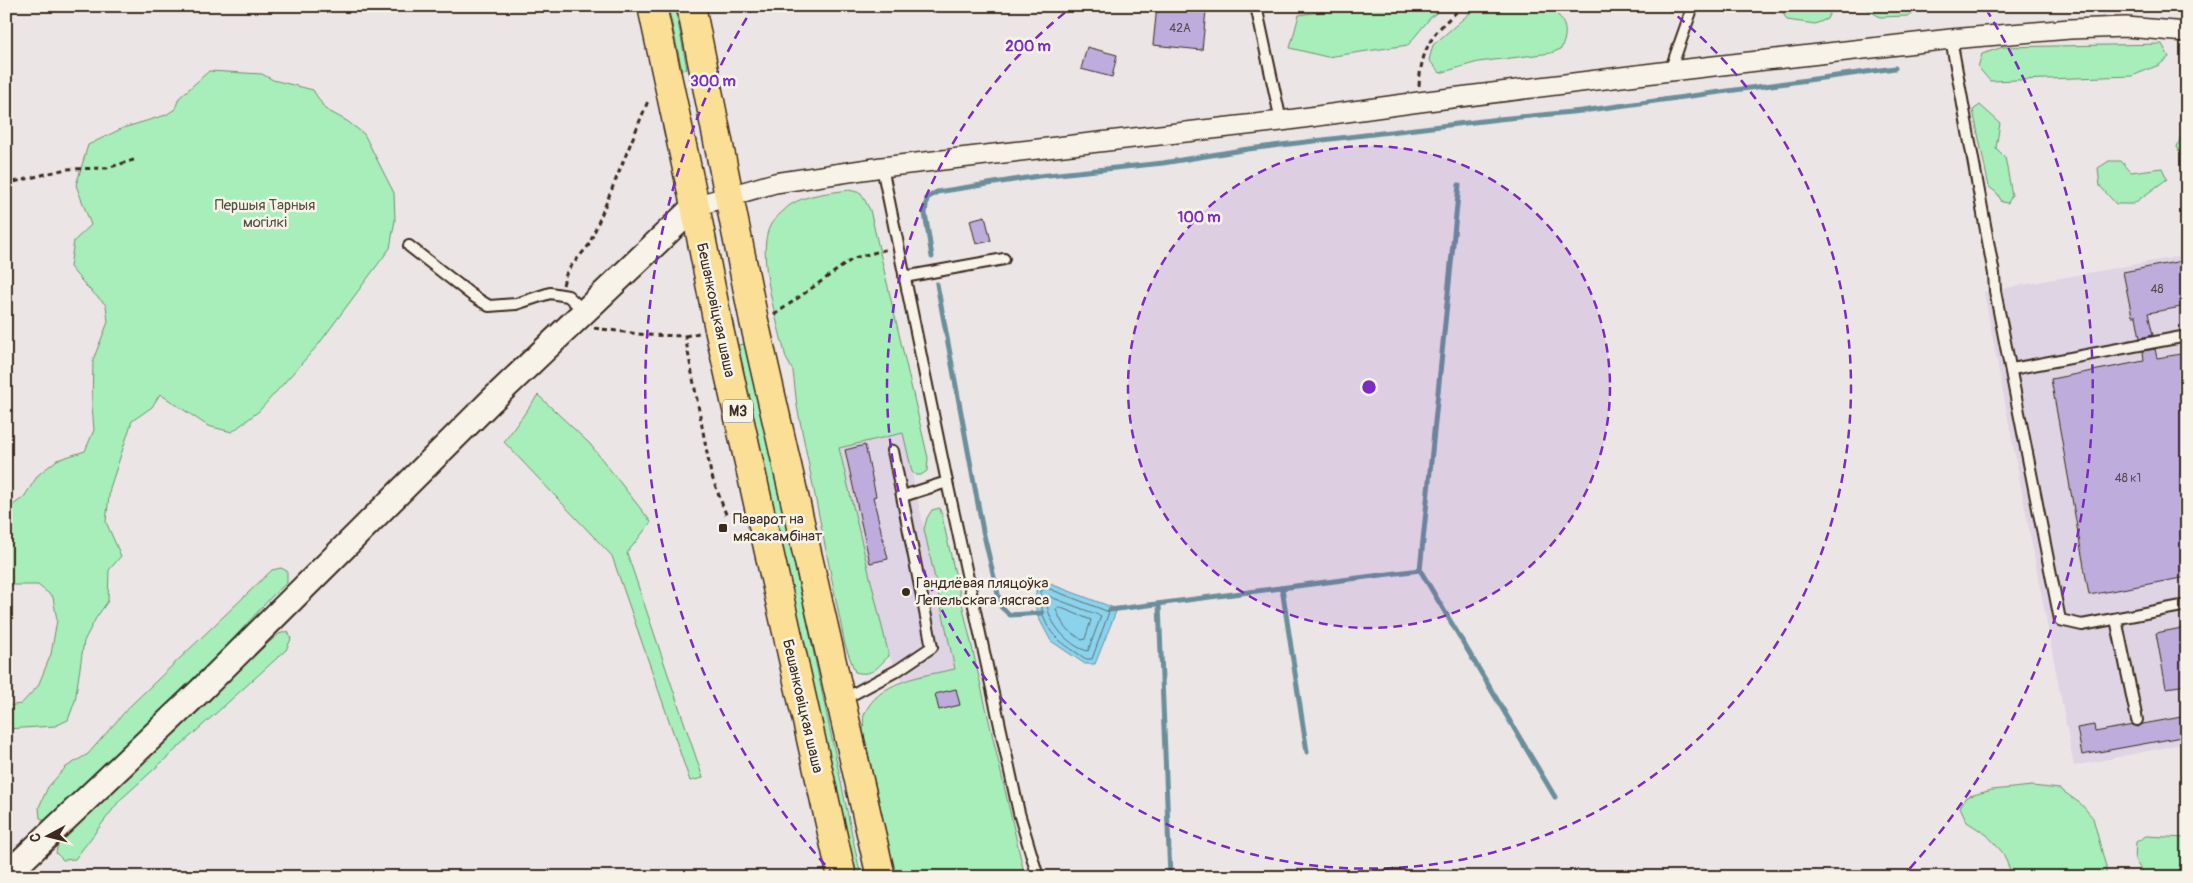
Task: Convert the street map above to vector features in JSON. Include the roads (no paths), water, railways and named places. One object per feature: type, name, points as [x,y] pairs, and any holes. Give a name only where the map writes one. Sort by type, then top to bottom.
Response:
[{"type":"main road","name":"Бешанковіцкая шаша","points":[[652,6],[696,206],[719,328],[842,877]]},
{"type":"main road","name":"М3","points":[[691,6],[783,452],[881,877]]},
{"type":"street","points":[[12,871],[200,691],[490,401],[696,206],[775,183],[882,167],[1280,121],[1670,71],[1951,39],[2070,29],[2126,27],[2187,32]]},
{"type":"lane","points":[[1256,6],[1280,121]]},
{"type":"lane","points":[[1670,71],[1693,6]]},
{"type":"lane","points":[[1951,39],[1996,291],[2060,620],[2082,625],[2187,605]]},
{"type":"lane","points":[[882,167],[947,482],[1019,812],[1038,877]]},
{"type":"lane","points":[[409,246],[473,296],[489,306],[516,304],[550,293],[568,296],[578,319]]},
{"type":"lane","points":[[904,277],[1004,259]]},
{"type":"lane","points":[[2012,369],[2187,336]]},
{"type":"lane","points":[[841,701],[898,670],[932,647],[893,452]]},
{"type":"lane","points":[[903,496],[947,482]]},
{"type":"lane","points":[[2116,619],[2137,720]]},
{"type":"water","points":[[1045,582],[1117,609],[1095,664],[1085,664],[1051,641],[1036,613],[1036,588]]},
{"type":"waterway","points":[[932,257],[925,213],[927,198],[937,192],[1039,176],[1163,163],[1248,149],[1582,111],[1895,68]]},
{"type":"waterway","points":[[1420,570],[1459,185]]},
{"type":"waterway","points":[[937,284],[983,531],[1001,607],[1010,615],[1042,613]]},
{"type":"waterway","points":[[1110,610],[1420,570],[1555,797]]},
{"type":"waterway","points":[[1282,588],[1307,752]]},
{"type":"waterway","points":[[1159,604],[1170,877]]},
{"type":"place","name":"Паварот на мясакамбінат","points":[[723,528]]},
{"type":"place","name":"Гандлёвая пляцоўка Лепельскага лясгаса","points":[[906,592]]},
{"type":"park label","name":"Першыя Тарныя могілкі","points":[[265,214]]}]
